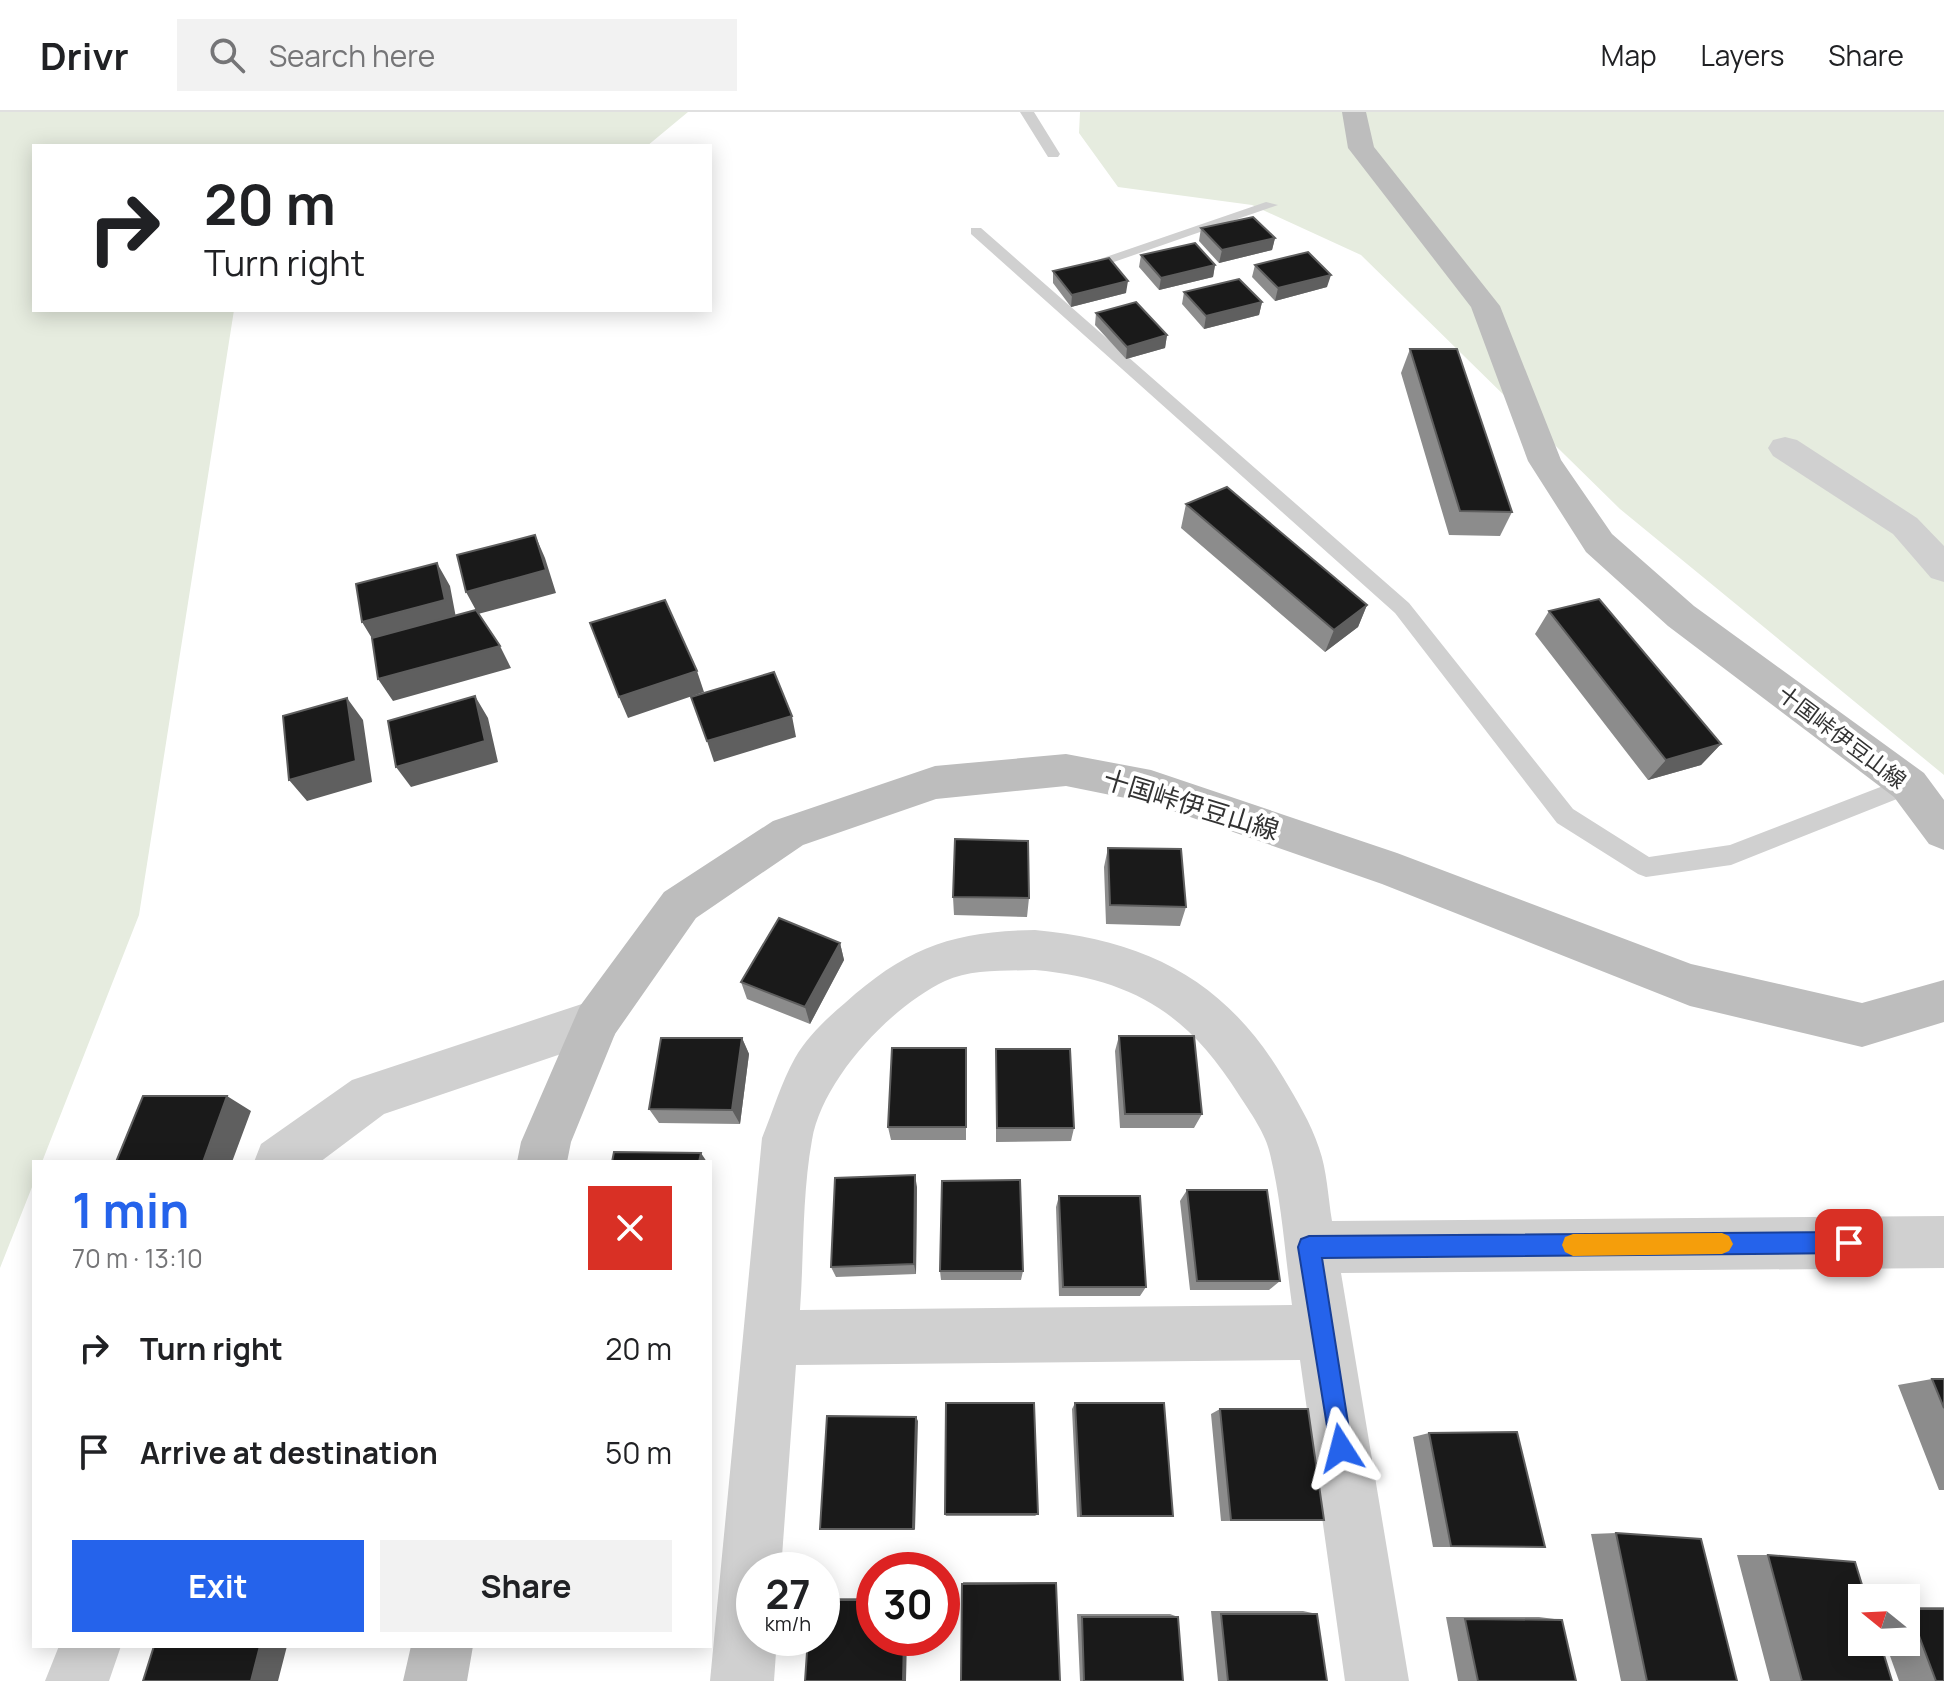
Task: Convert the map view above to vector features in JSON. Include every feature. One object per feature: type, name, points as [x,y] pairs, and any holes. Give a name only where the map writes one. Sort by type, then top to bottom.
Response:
[{"type":"main road","name":"十国峠伊豆山線","points":[[1354,112],[1361,148],[1485,306],[1545,461],[1599,543],[1681,616],[1909,785],[1944,832]]},
{"type":"main road","name":"十国峠伊豆山線","points":[[542,1160],[546,1142],[597,1021],[680,905],[788,833],[935,783],[1066,770],[1151,787],[1397,871],[1690,985],[1862,1025],[1944,1001]]},
{"type":"main road","points":[[435,1681],[442,1648]]},
{"type":"street","points":[[1785,448],[1905,526],[1944,569]]},
{"type":"street","points":[[742,1681],[787,1138],[818,1065],[881,999],[939,961],[999,950],[1063,952],[1127,967],[1185,997],[1228,1040],[1269,1094],[1295,1150],[1377,1681]]},
{"type":"street","points":[[282,1160],[369,1096],[597,1021]]},
{"type":"street","points":[[1309,1247],[1944,1242]]},
{"type":"street","points":[[770,1338],[1323,1332]]},
{"type":"street","points":[[77,1681],[89,1648]]},
{"type":"lane","points":[[1027,112],[1053,154]]},
{"type":"lane","points":[[1050,279],[1271,205]]},
{"type":"lane","points":[[976,231],[1050,279],[1402,608],[1565,816],[1646,867],[1731,855],[1909,785]]},
{"type":"shaded area","points":[[0,112],[688,112],[649,144],[32,144],[32,312],[234,312],[139,915],[43,1160],[32,1160],[32,1187],[0,1268]]},
{"type":"shaded area","points":[[1080,112],[1944,112],[1944,775],[1620,509],[1361,255],[1252,205],[1118,187],[1079,133]]},
{"type":"building","points":[[1253,217],[1275,238],[1222,250],[1201,228]]},
{"type":"building","points":[[1195,243],[1215,265],[1161,278],[1141,255]]},
{"type":"building","points":[[1308,252],[1331,275],[1278,288],[1255,265]]},
{"type":"building","points":[[1109,258],[1128,281],[1072,295],[1053,271]]},
{"type":"building","points":[[1239,279],[1262,302],[1206,316],[1184,292]]},
{"type":"building","points":[[1136,302],[1167,335],[1127,347],[1096,313]]},
{"type":"building","points":[[1410,349],[1457,349],[1512,512],[1460,511]]},
{"type":"building","points":[[1227,487],[1367,605],[1334,630],[1186,504]]},
{"type":"building","points":[[535,535],[546,570],[466,592],[457,555]]},
{"type":"building","points":[[437,563],[445,600],[362,622],[356,584]]},
{"type":"building","points":[[1599,599],[1721,744],[1666,760],[1549,611]]},
{"type":"building","points":[[665,600],[697,671],[619,697],[590,623]]},
{"type":"building","points":[[476,610],[500,646],[378,679],[372,638]]},
{"type":"building","points":[[774,672],[792,716],[707,741],[691,697]]},
{"type":"building","points":[[475,696],[485,741],[396,767],[388,721]]},
{"type":"building","points":[[347,698],[356,761],[289,780],[283,716]]},
{"type":"building","points":[[955,839],[1028,841],[1029,898],[953,897]]},
{"type":"building","points":[[1108,848],[1181,849],[1186,907],[1110,905]]},
{"type":"building","points":[[779,918],[840,943],[805,1007],[741,982]]},
{"type":"building","points":[[1119,1036],[1194,1036],[1202,1114],[1125,1114]]},
{"type":"building","points":[[661,1038],[742,1038],[732,1110],[649,1109]]},
{"type":"building","points":[[892,1048],[966,1048],[966,1127],[888,1127]]},
{"type":"building","points":[[996,1049],[1070,1049],[1074,1128],[997,1128]]},
{"type":"building","points":[[143,1096],[227,1096],[204,1160],[117,1160]]},
{"type":"building","points":[[614,1152],[701,1153],[699,1160],[612,1160]]},
{"type":"building","points":[[915,1175],[914,1264],[831,1267],[835,1178]]},
{"type":"building","points":[[1020,1180],[1023,1271],[940,1271],[942,1181]]},
{"type":"building","points":[[1187,1190],[1267,1190],[1280,1281],[1197,1281]]},
{"type":"building","points":[[1059,1196],[1140,1196],[1146,1287],[1063,1287]]},
{"type":"building","points":[[1932,1379],[1944,1379],[1944,1408]]},
{"type":"building","points":[[946,1403],[1034,1403],[1038,1514],[945,1514]]},
{"type":"building","points":[[1075,1403],[1164,1403],[1173,1516],[1081,1516]]},
{"type":"building","points":[[1220,1409],[1308,1409],[1324,1520],[1231,1520]]},
{"type":"building","points":[[827,1416],[916,1417],[913,1529],[820,1529]]},
{"type":"building","points":[[1517,1432],[1545,1547],[1451,1546],[1429,1433]]},
{"type":"building","points":[[1616,1533],[1701,1539],[1737,1681],[1647,1681]]},
{"type":"building","points":[[1768,1555],[1855,1562],[1862,1584],[1848,1584],[1848,1656],[1884,1656],[1892,1681],[1802,1681]]},
{"type":"building","points":[[1056,1583],[1060,1681],[961,1681],[962,1584]]},
{"type":"building","points":[[840,1600],[856,1600],[856,1656],[904,1656],[903,1681],[805,1681],[807,1656],[840,1656]]},
{"type":"building","points":[[1920,1609],[1944,1609],[1944,1681],[1936,1681],[1920,1638]]},
{"type":"building","points":[[1221,1614],[1317,1614],[1327,1681],[1228,1681]]},
{"type":"building","points":[[1082,1617],[1178,1617],[1183,1681],[1084,1681]]},
{"type":"building","points":[[1465,1619],[1562,1620],[1576,1681],[1478,1681]]},
{"type":"building","points":[[153,1648],[259,1648],[251,1681],[143,1681]]},
{"type":"slow traffic","points":[[1573,1245],[1722,1244]]},
{"type":"route","points":[[1341,1448],[1309,1247],[1849,1243]]}]
